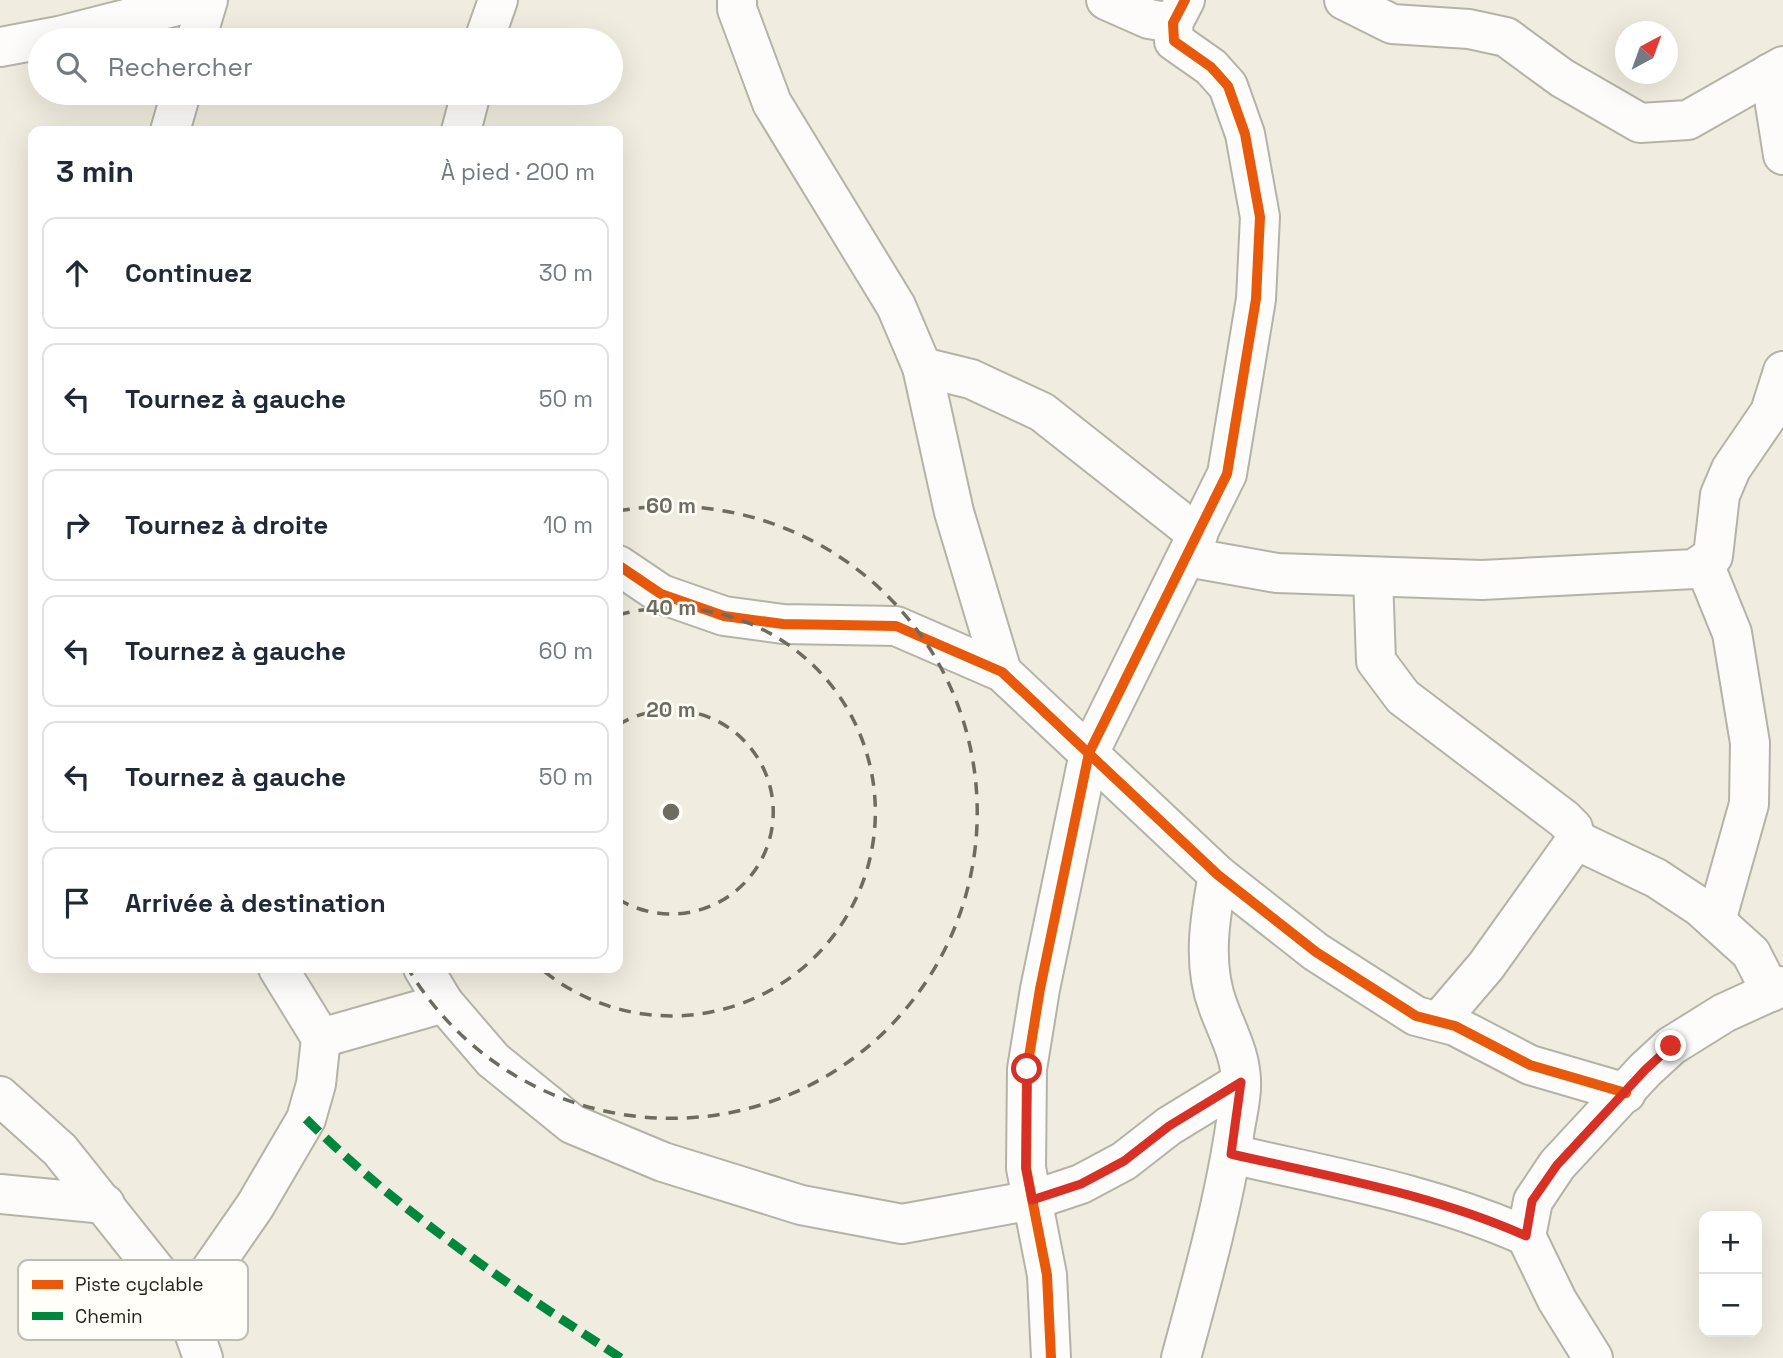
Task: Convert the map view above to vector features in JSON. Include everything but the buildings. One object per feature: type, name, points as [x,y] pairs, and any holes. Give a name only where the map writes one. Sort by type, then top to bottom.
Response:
[{"type":"street","points":[[91,28],[200,0]]},
{"type":"street","points":[[200,28],[208,0]]},
{"type":"street","points":[[488,28],[498,0]]},
{"type":"street","points":[[737,0],[737,9],[772,103],[896,306],[922,367],[954,512],[1002,671]]},
{"type":"street","points":[[1051,1358],[1047,1275],[1026,1168],[1027,1069],[1040,989],[1089,753],[1227,474],[1237,427],[1256,299],[1260,217],[1245,134],[1228,86],[1211,67],[1174,41],[1179,11],[1149,19],[1106,0]]},
{"type":"street","points":[[1344,0],[1392,24],[1469,29],[1506,37],[1562,78],[1640,122],[1688,120],[1777,70],[1783,155]]},
{"type":"street","points":[[0,47],[28,42]]},
{"type":"street","points":[[171,126],[178,105]]},
{"type":"street","points":[[462,126],[468,105]]},
{"type":"street","points":[[922,367],[971,379],[1042,412],[1193,546],[1277,573],[1482,580],[1694,569],[1704,564],[1713,556],[1720,495],[1731,469],[1770,412],[1783,371]]},
{"type":"street","points":[[1704,564],[1732,633],[1750,743],[1749,804],[1716,921]]},
{"type":"street","points":[[623,568],[661,594],[724,617],[783,624],[896,625],[1002,671],[1218,875],[1316,952],[1416,1016],[1455,1026],[1531,1065],[1626,1093]]},
{"type":"street","points":[[1373,577],[1376,661],[1404,698],[1564,819],[1573,828],[1576,841],[1486,966],[1439,1021]]},
{"type":"street","points":[[1576,841],[1656,878],[1700,907],[1751,953],[1777,989],[1724,1013],[1671,1046],[1557,1165],[1532,1201],[1526,1236],[1557,1300],[1593,1358]]},
{"type":"street","points":[[1181,1358],[1231,1154],[1241,1082],[1234,1044],[1216,1004],[1209,954],[1210,917],[1218,875]]},
{"type":"street","points":[[218,1260],[255,1206],[306,1119],[316,1084],[321,1038],[281,973]]},
{"type":"street","points":[[427,973],[444,1003],[493,1060],[572,1124],[663,1162],[801,1205],[902,1224],[1032,1200],[1081,1184],[1124,1161],[1169,1126],[1241,1082]]},
{"type":"street","points":[[321,1038],[444,1003]]},
{"type":"street","points":[[0,1096],[60,1150],[149,1260]]},
{"type":"street","points":[[1231,1154],[1422,1196],[1475,1213],[1526,1236]]},
{"type":"street","points":[[0,1194],[106,1204]]},
{"type":"street","points":[[197,1340],[203,1358]]},
{"type":"marked path","points":[[306,1119],[342,1154],[457,1247],[621,1358]]},
{"type":"cycle path","points":[[1051,1358],[1047,1275],[1026,1168],[1027,1069],[1040,989],[1089,753],[1227,474],[1256,299],[1260,217],[1245,134],[1228,86],[1211,67],[1174,41],[1173,23],[1185,0]]},
{"type":"cycle path","points":[[623,568],[661,594],[724,616],[783,624],[896,626],[1002,672],[1218,875],[1316,952],[1416,1016],[1455,1026],[1530,1065],[1626,1093]]},
{"type":"route","points":[[1027,1069],[1026,1168],[1032,1200],[1081,1184],[1124,1161],[1169,1126],[1241,1082],[1231,1154],[1422,1196],[1475,1213],[1526,1236],[1532,1201],[1557,1165],[1591,1126],[1671,1046]]}]
